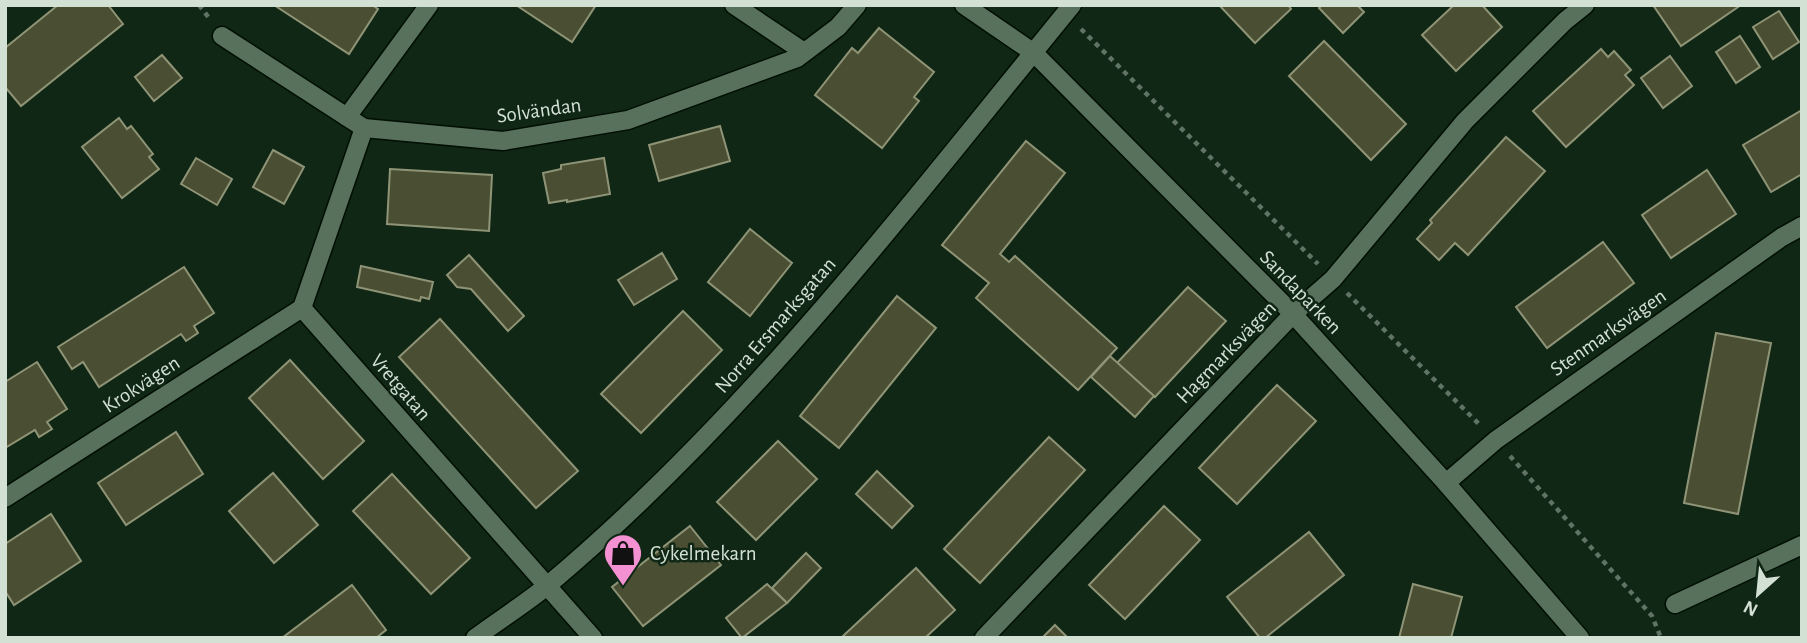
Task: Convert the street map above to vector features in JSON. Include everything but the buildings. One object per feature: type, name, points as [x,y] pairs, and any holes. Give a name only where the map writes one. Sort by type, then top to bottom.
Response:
[{"type":"street","points":[[347,117],[429,5]]},
{"type":"street","points":[[734,5],[804,52]]},
{"type":"street","name":"Solvändan","points":[[222,36],[364,128],[503,141],[628,120],[797,58],[838,27],[857,5]]},
{"type":"street","name":"Sandaparken","points":[[964,5],[1034,53],[1293,314],[1446,483],[1580,638]]},
{"type":"street","name":"Hagmarksvägen","points":[[984,638],[1293,314],[1333,279],[1465,121],[1565,21],[1585,5]]},
{"type":"street","name":"Norra Ersmarksgatan","points":[[475,638],[547,586],[680,465],[781,357],[1069,9]]},
{"type":"street","points":[[302,308],[364,128]]},
{"type":"street","name":"Stenmarksvägen","points":[[1446,483],[1496,440],[1782,237],[1802,226]]},
{"type":"street","name":"Vretgatan","points":[[302,308],[593,638]]},
{"type":"street","name":"Krokvägen","points":[[5,498],[302,308]]},
{"type":"street","points":[[1675,604],[1802,545]]},
{"type":"path","points":[[1069,9],[1333,279],[1496,440],[1652,616],[1661,638]]},
{"type":"place","name":"Cykelmekarn","points":[[623,587]]}]
